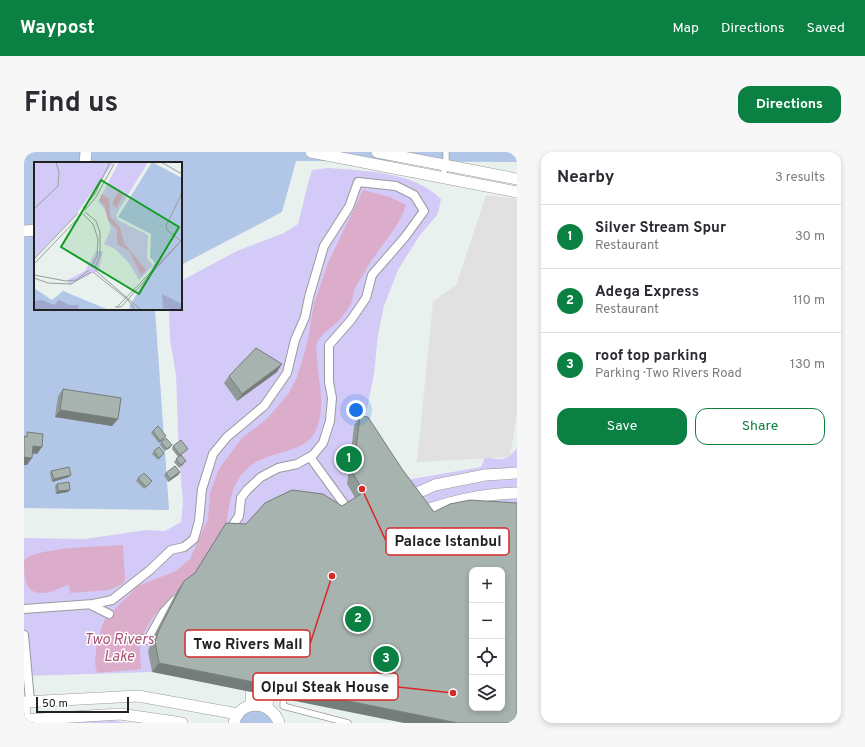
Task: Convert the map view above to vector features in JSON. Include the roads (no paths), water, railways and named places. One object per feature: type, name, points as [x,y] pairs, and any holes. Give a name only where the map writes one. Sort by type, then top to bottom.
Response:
[{"type":"street","points":[[85,162],[86,152]]},
{"type":"street","points":[[311,152],[517,192]]},
{"type":"street","points":[[377,152],[517,179]]},
{"type":"street","points":[[24,609],[91,604],[112,600],[150,570],[171,550],[184,547],[194,539],[199,521],[202,488],[213,454],[227,437],[264,406],[287,373],[295,340],[305,317],[309,297],[324,246],[349,207],[358,182],[396,186],[414,195],[424,211],[405,237],[372,276],[366,298],[351,320],[329,345],[329,382],[332,398],[330,421],[323,443],[310,457],[297,464],[278,468],[261,477],[247,490],[241,498],[239,516],[233,525],[230,538]]},
{"type":"street","points":[[24,231],[34,230]]},
{"type":"street","points":[[310,457],[347,508]]},
{"type":"street","points":[[404,518],[447,502],[487,494],[516,495],[513,480],[517,473]]},
{"type":"street","points":[[395,504],[435,485],[485,475],[517,473]]},
{"type":"street","points":[[143,639],[148,640],[163,613],[182,594]]},
{"type":"street","points":[[91,604],[109,614]]},
{"type":"street","points":[[24,635],[27,721],[120,714],[182,723]]},
{"type":"street","points":[[267,708],[271,666]]},
{"type":"street","points":[[27,701],[138,696],[236,719],[251,705],[252,670]]},
{"type":"street","points":[[251,705],[267,708],[282,722]]},
{"type":"lane","points":[[442,178],[446,165],[446,152]]},
{"type":"lane","points":[[285,682],[283,706],[348,723]]},
{"type":"water","name":"Two Rivers Lake","points":[[363,190],[390,197],[406,205],[399,221],[356,287],[349,307],[342,317],[319,339],[317,343],[316,348],[321,395],[321,414],[315,432],[310,439],[303,444],[256,462],[240,477],[231,497],[226,530],[219,555],[174,594],[151,621],[141,642],[141,669],[97,673],[95,663],[97,640],[105,619],[138,586],[176,571],[190,559],[208,519],[210,493],[219,469],[242,438],[267,419],[289,393],[297,377],[307,344],[314,304],[328,263]]},
{"type":"water","points":[[123,545],[125,579],[123,584],[109,590],[70,593],[69,585],[41,593],[35,592],[27,585],[24,573],[24,560],[32,555],[57,550]]},
{"type":"place","name":"Silver Stream Spur","points":[[349,459]]},
{"type":"place","name":"Palace Istanbul","points":[[362,489]]},
{"type":"place","name":"Two Rivers Mall","points":[[332,576]]},
{"type":"place","name":"Adega Express","points":[[358,619]]},
{"type":"place","name":"roof top parking","points":[[386,659]]},
{"type":"place","name":"Olpul Steak House","points":[[453,693]]}]
